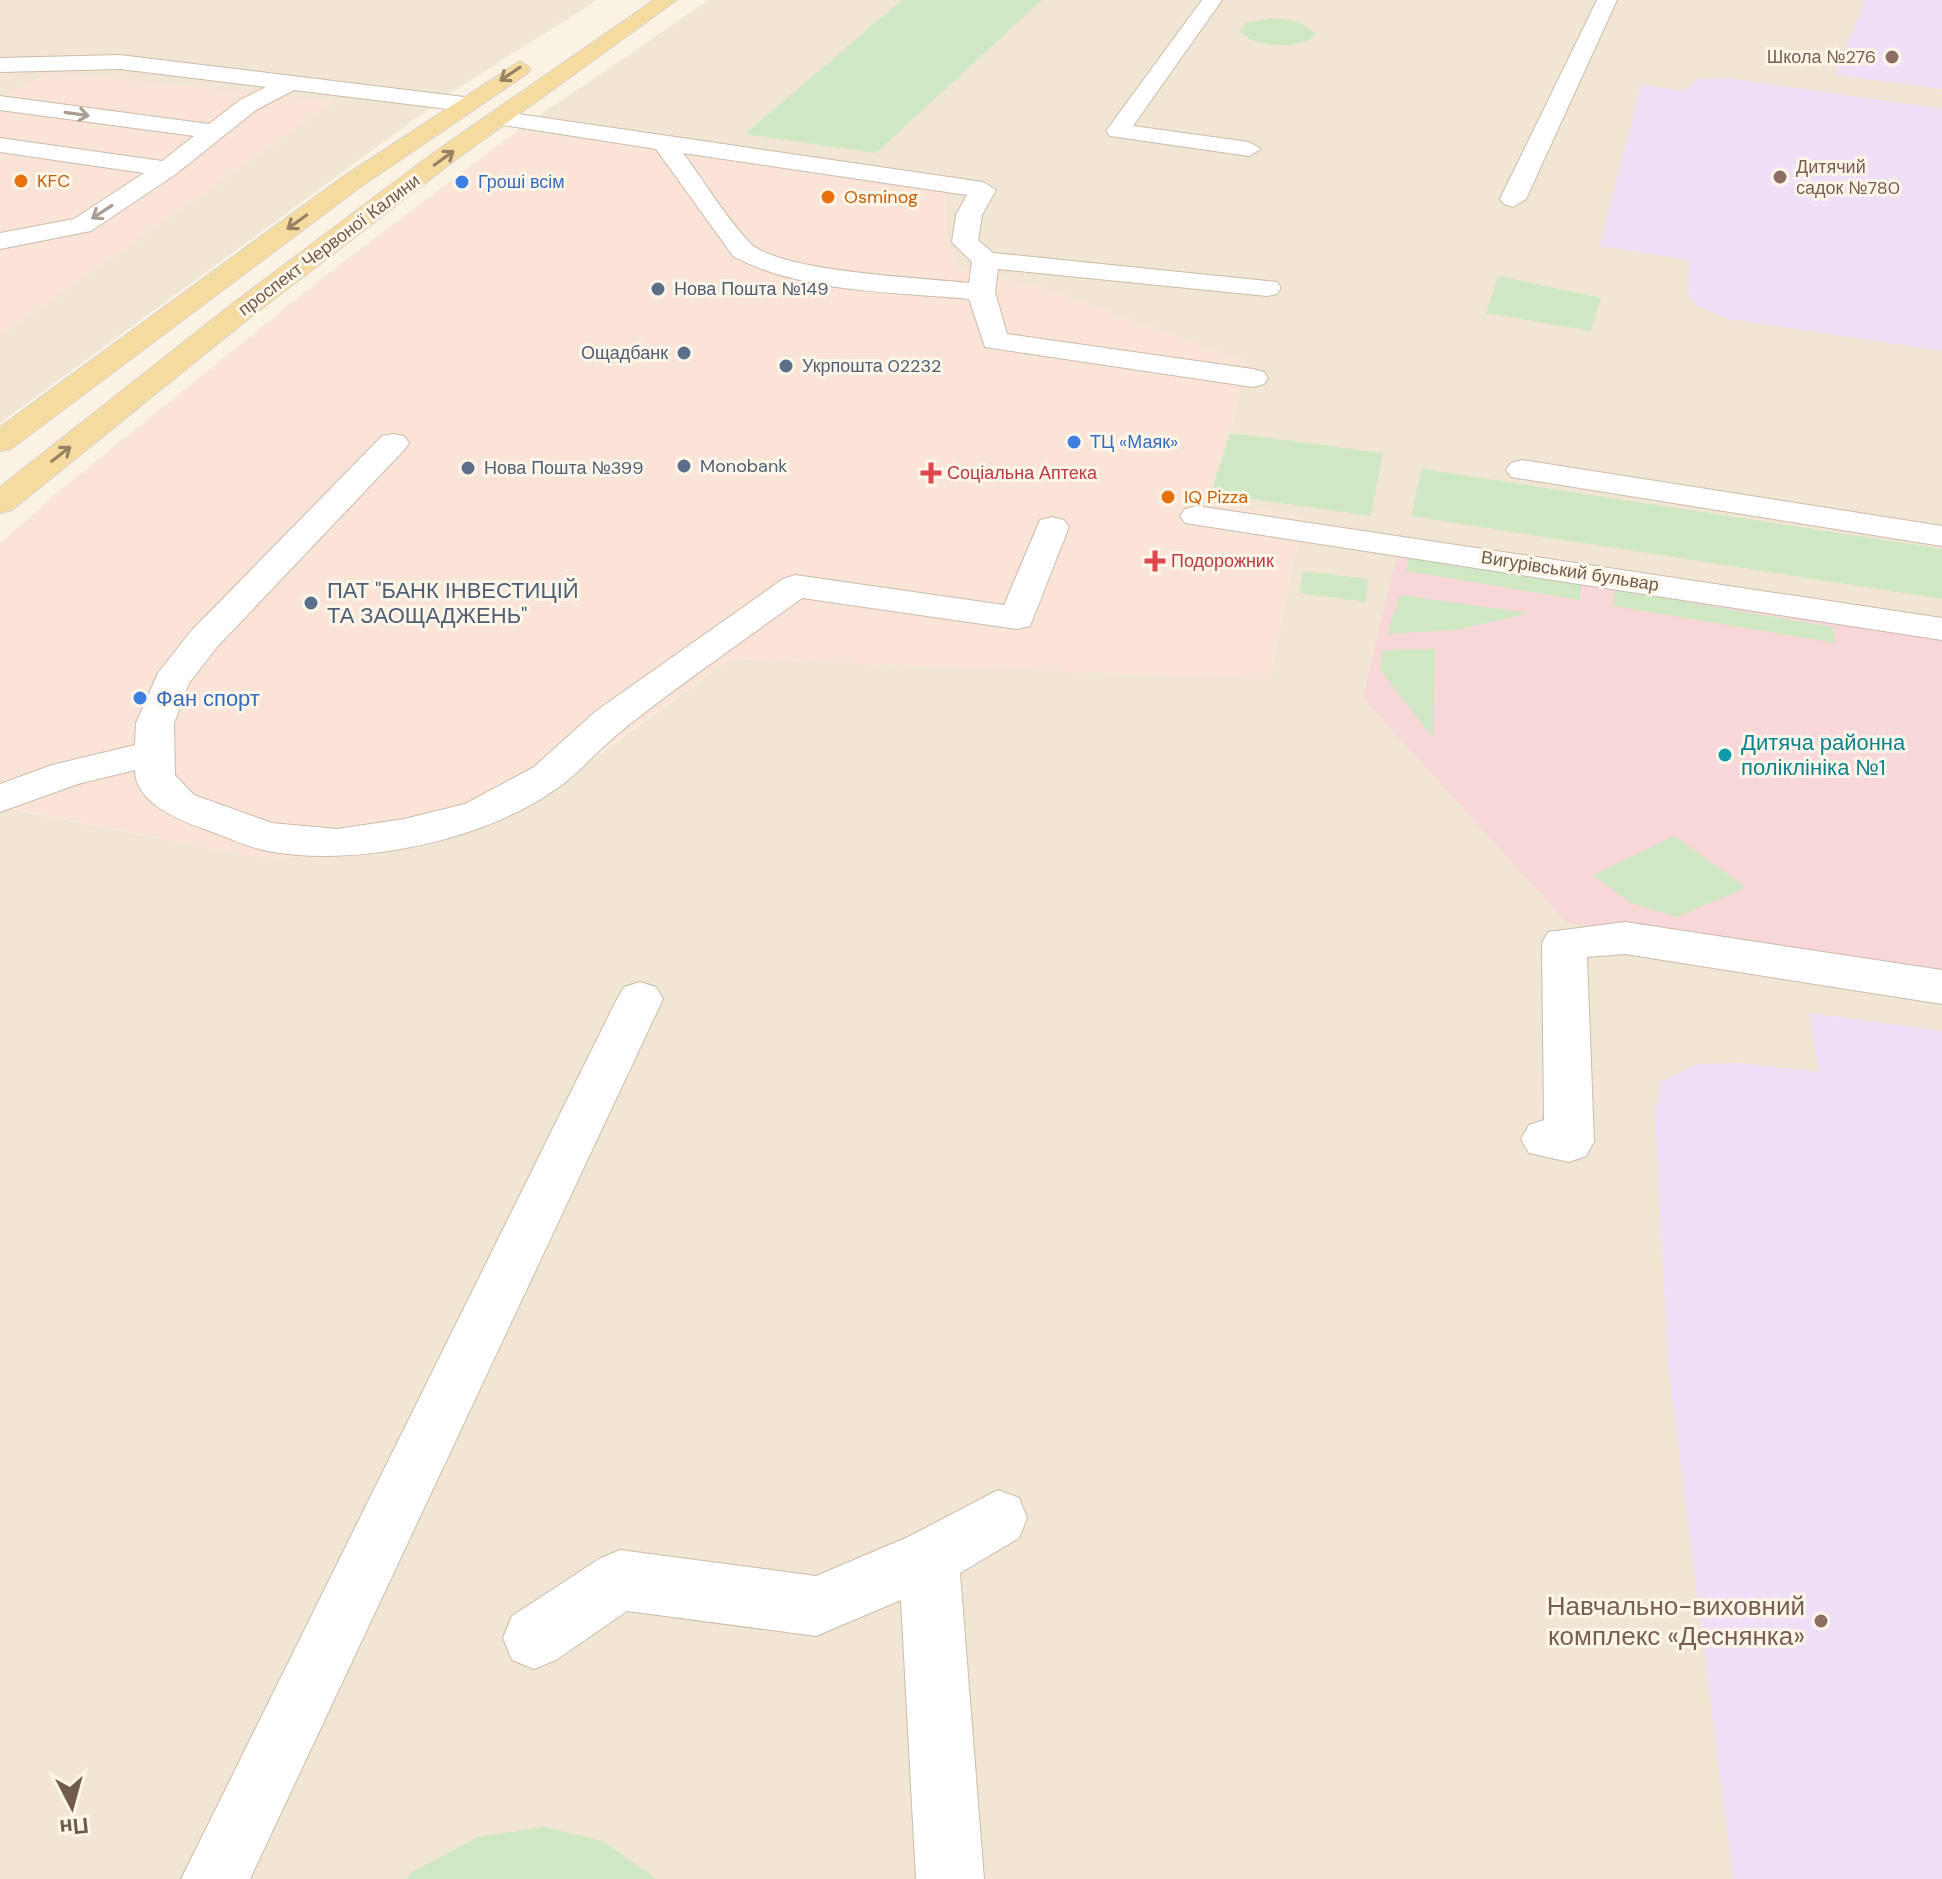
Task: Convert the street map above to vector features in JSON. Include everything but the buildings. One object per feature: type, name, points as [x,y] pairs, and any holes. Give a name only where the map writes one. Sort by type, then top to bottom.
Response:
[{"type":"main road","name":"проспект Червоної Калини","points":[[0,503],[242,310],[498,118],[667,0]]},
{"type":"main road","name":"проспект Червоної Калини","points":[[0,442],[350,183],[543,52]]},
{"type":"street","points":[[1212,0],[1118,131],[1249,149]]},
{"type":"street","points":[[1513,199],[1607,0]]},
{"type":"street","points":[[0,103],[92,62]]},
{"type":"street","points":[[0,65],[120,62],[464,104]]},
{"type":"street","points":[[0,241],[82,225],[167,169],[248,105],[292,82]]},
{"type":"street","points":[[219,101],[248,105]]},
{"type":"street","points":[[0,103],[215,132]]},
{"type":"street","points":[[498,118],[983,190],[969,215],[965,242],[985,260],[1267,288]]},
{"type":"street","points":[[664,143],[742,250],[756,259],[789,269],[981,292]]},
{"type":"street","points":[[0,145],[167,169]]},
{"type":"street","points":[[985,260],[981,292],[995,341],[1253,378]]},
{"type":"street","points":[[393,443],[204,639],[171,681],[155,723],[155,778],[180,805],[268,837],[337,843],[404,833],[478,815],[548,776],[610,720],[795,586],[1017,618],[1052,527]]},
{"type":"street","points":[[1522,470],[1942,536]]},
{"type":"street","name":"Вигурівський бульвар","points":[[1197,516],[1393,543],[1942,629]]},
{"type":"street","points":[[0,799],[66,774],[157,752]]},
{"type":"street","points":[[1546,1139],[1569,1142],[1564,943],[1625,938],[1942,987]]},
{"type":"street","points":[[215,1879],[640,999]]},
{"type":"street","points":[[534,1638],[620,1580],[816,1606],[929,1558],[998,1518]]},
{"type":"street","points":[[929,1558],[950,1879]]},
{"type":"shaded area","points":[[0,0],[597,0],[449,94],[0,423]]},
{"type":"shaded area","points":[[709,0],[1942,0],[1942,1879],[0,1879],[0,807],[250,856],[343,857],[433,845],[571,775],[730,659],[1270,679],[1303,517],[1214,503],[1247,362],[1041,287],[960,269],[946,237],[945,192],[518,130]]},
{"type":"shaded area","name":"Школа №276","points":[[1865,0],[1942,0],[1942,89],[1835,75]]},
{"type":"shaded area","points":[[50,72],[336,101],[0,337],[0,97]]},
{"type":"shaded area","name":"Дитячий садок №780","points":[[1728,78],[1942,109],[1942,351],[1729,319],[1697,306],[1688,292],[1689,260],[1600,246],[1641,85],[1686,91],[1697,79]]},
{"type":"shaded area","points":[[518,130],[946,192],[946,237],[960,269],[1041,287],[1247,362],[1214,503],[1303,517],[1270,680],[730,659],[517,811],[433,845],[343,857],[250,856],[0,806],[0,544],[53,496],[321,279]]},
{"type":"shaded area","points":[[1398,550],[1942,636],[1942,982],[1567,923],[1363,698]]},
{"type":"shaded area","name":"Навчально-виховний комплекс «Деснянка»","points":[[1809,1013],[1942,1031],[1942,1879],[1733,1879],[1668,1364],[1655,1115],[1661,1082],[1697,1064],[1742,1063],[1819,1072]]},
{"type":"green space","points":[[902,0],[1042,0],[876,153],[745,134]]},
{"type":"green space","points":[[1274,18],[1299,22],[1316,34],[1299,43],[1278,45],[1256,41],[1239,31],[1246,23]]},
{"type":"green space","points":[[1498,276],[1601,298],[1591,331],[1486,313]]},
{"type":"green space","points":[[1230,433],[1383,453],[1371,516],[1211,493]]},
{"type":"green space","points":[[1422,469],[1942,549],[1942,599],[1411,516]]},
{"type":"green space","points":[[1410,557],[1581,585],[1580,600],[1406,571]]},
{"type":"green space","points":[[1303,571],[1368,579],[1366,602],[1300,593]]},
{"type":"green space","points":[[1615,590],[1833,627],[1835,643],[1613,606]]},
{"type":"green space","points":[[1400,595],[1529,613],[1456,630],[1387,634]]},
{"type":"green space","points":[[1435,649],[1433,738],[1380,669],[1383,650]]},
{"type":"green space","points":[[1675,836],[1746,888],[1676,917],[1631,903],[1593,875]]},
{"type":"green space","points":[[543,1827],[603,1841],[656,1879],[406,1879],[414,1871],[478,1837]]},
{"type":"place","name":"Школа №276","points":[[1892,57]]},
{"type":"place","name":"Дитячий садок №780","points":[[1780,177]]},
{"type":"place","name":"KFC","points":[[21,181]]},
{"type":"place","name":"Гроші всім","points":[[462,182]]},
{"type":"place","name":"Osminog","points":[[828,197]]},
{"type":"place","name":"Нова Пошта №149","points":[[658,289]]},
{"type":"place","name":"Ощадбанк","points":[[684,353]]},
{"type":"place","name":"Укрпошта 02232","points":[[786,366]]},
{"type":"place","name":"ТЦ «Маяк»","points":[[1074,442]]},
{"type":"place","name":"Monobank","points":[[684,466]]},
{"type":"place","name":"Нова Пошта №399","points":[[468,468]]},
{"type":"place","name":"Соціальна Аптека","points":[[931,473]]},
{"type":"place","name":"IQ Pizza","points":[[1168,497]]},
{"type":"place","name":"Подорожник","points":[[1155,561]]},
{"type":"place","name":"ПАТ \"БАНК ІНВЕСТИЦІЙ ТА ЗАОЩАДЖЕНЬ\"","points":[[311,603]]},
{"type":"place","name":"Фан спорт","points":[[140,698]]},
{"type":"place","name":"Дитяча районна поліклініка №1","points":[[1725,755]]},
{"type":"place","name":"Навчально-виховний комплекс «Деснянка»","points":[[1821,1621]]}]
